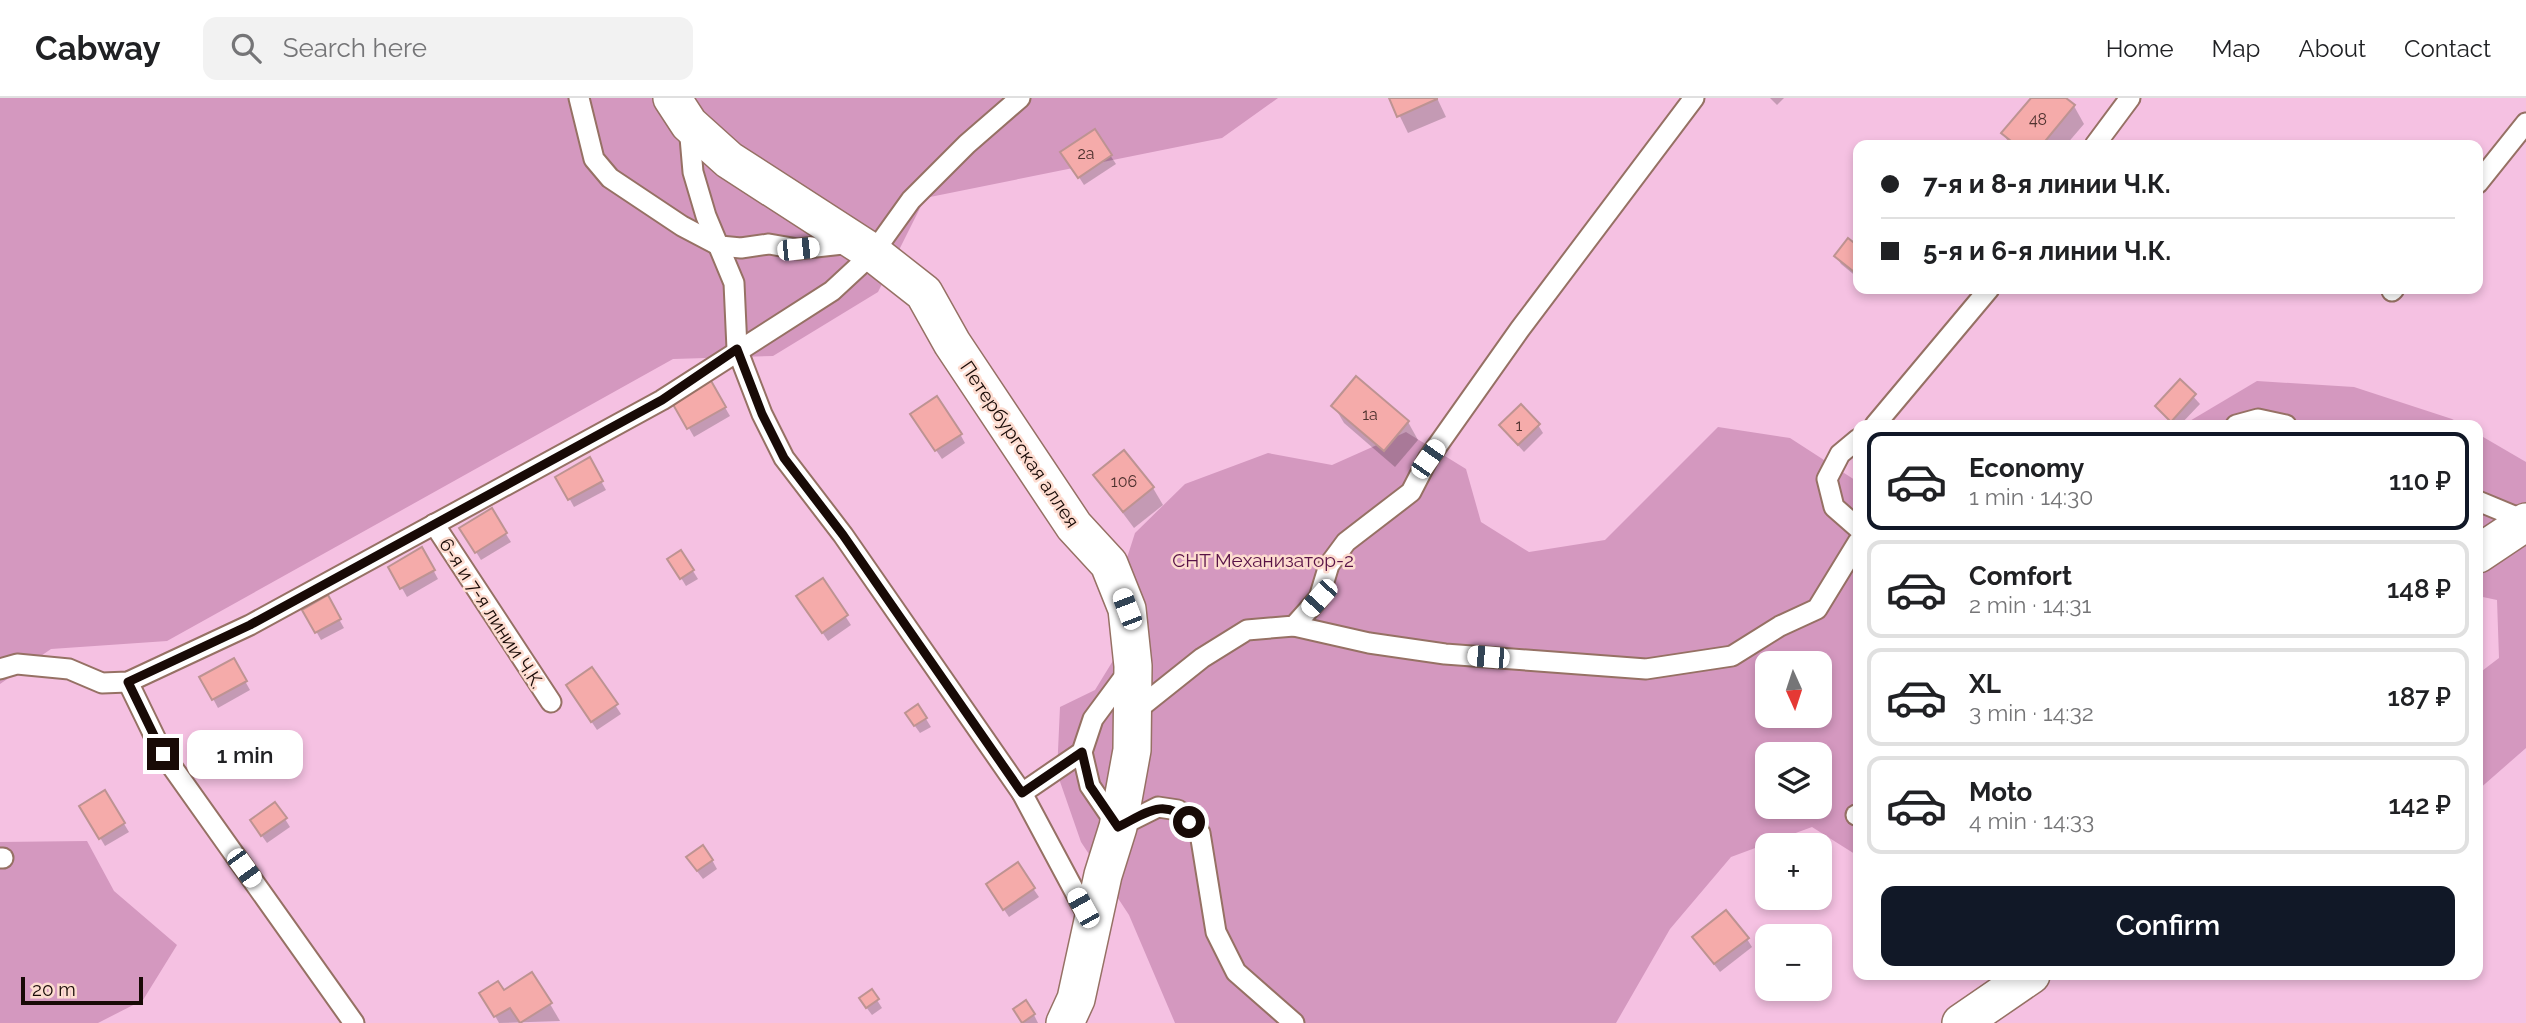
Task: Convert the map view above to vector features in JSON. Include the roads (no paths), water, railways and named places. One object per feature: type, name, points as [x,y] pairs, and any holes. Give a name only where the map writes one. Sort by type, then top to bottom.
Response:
[{"type":"street","name":"Петербургская аллея","points":[[680,111],[729,160],[865,248],[924,293],[952,343],[1074,526],[1109,564],[1127,609],[1133,666],[1132,750],[1118,827],[1103,875],[1094,926],[1076,999],[1065,1023]]},
{"type":"street","points":[[2483,551],[2526,521]]},
{"type":"street","points":[[1961,1023],[2024,980]]},
{"type":"lane","points":[[579,98],[594,159],[610,178],[673,220],[720,246],[741,248],[769,244],[798,249],[865,248]]},
{"type":"lane","points":[[0,669],[17,664],[69,669],[102,683],[128,682],[250,625],[662,400],[832,290],[865,248],[911,200],[967,144],[1020,98]]},
{"type":"lane","points":[[1294,626],[1319,598],[1329,565],[1346,542],[1411,492],[1428,459],[1520,330],[1694,98]]},
{"type":"lane","points":[[2099,140],[2130,98]]},
{"type":"lane","points":[[680,111],[706,216],[734,283],[737,349],[762,414],[784,458],[843,535],[1022,793],[1094,926]]},
{"type":"lane","points":[[2483,177],[2526,123]]},
{"type":"lane","points":[[1879,420],[1985,294]]},
{"type":"lane","points":[[1853,443],[1840,453],[1826,479],[1834,507],[1853,524]]},
{"type":"lane","points":[[2483,502],[2526,521]]},
{"type":"lane","name":"6-я и 7-я линии Ч.К.","points":[[434,524],[551,702]]},
{"type":"lane","points":[[1133,713],[1202,658],[1247,630],[1294,626],[1369,643],[1445,653],[1646,669],[1731,656],[1780,626],[1817,609],[1853,550]]},
{"type":"lane","points":[[1133,666],[1093,719],[1082,752],[1090,786],[1118,827],[1158,807],[1178,810],[1200,833],[1216,932],[1236,972],[1294,1023]]},
{"type":"lane","points":[[128,682],[163,754],[354,1023]]},
{"type":"lane","points":[[1022,793],[1082,752]]},
{"type":"park label","name":"СНТ Механизатор-2","points":[[1263,560]]}]
